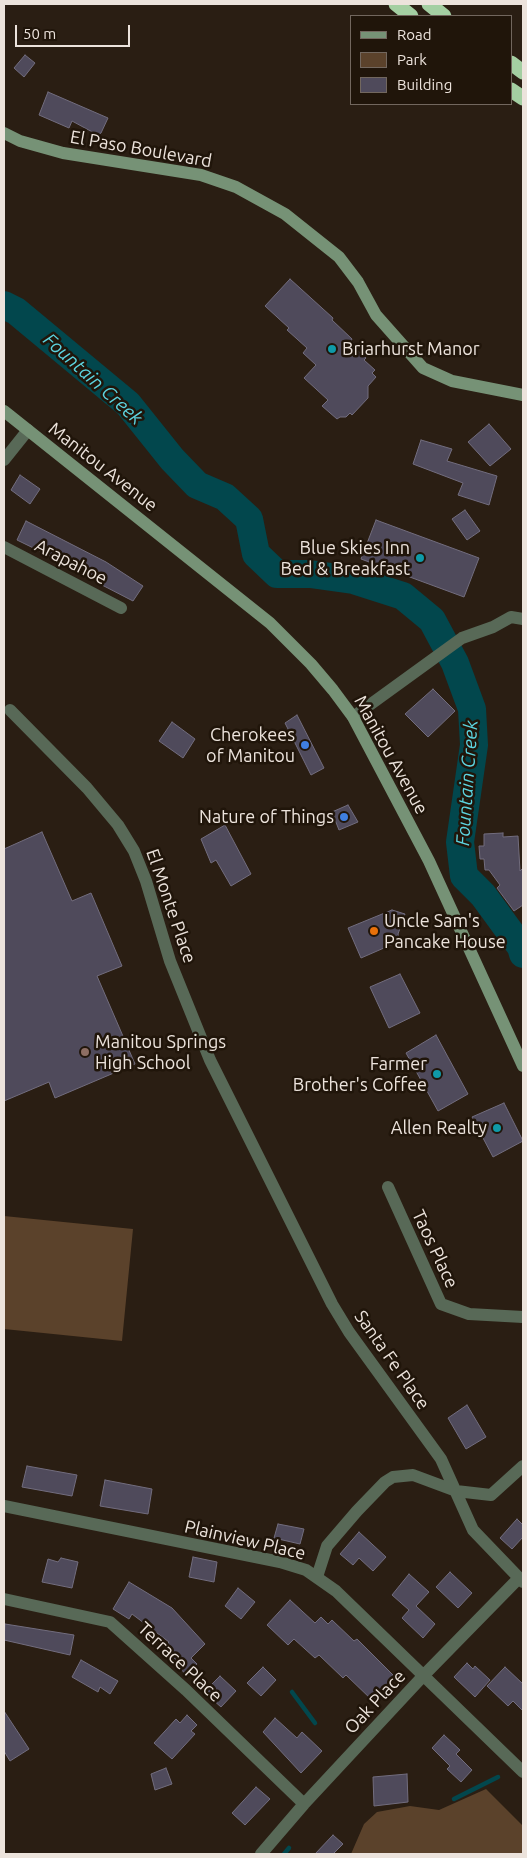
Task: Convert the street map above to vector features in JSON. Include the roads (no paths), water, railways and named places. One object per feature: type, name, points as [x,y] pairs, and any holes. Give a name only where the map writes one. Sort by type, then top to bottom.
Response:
[{"type":"highway","points":[[396,4],[409,15]]},
{"type":"highway","points":[[429,4],[443,15]]},
{"type":"highway","points":[[512,64],[523,72]]},
{"type":"highway","points":[[512,91],[523,98]]},
{"type":"main road","name":"El Paso Boulevard","points":[[4,133],[20,141],[63,153],[201,175],[236,187],[286,214],[339,257],[358,282],[376,315],[423,368],[452,381],[523,395]]},
{"type":"main road","name":"Manitou Avenue","points":[[4,411],[270,623],[311,664],[354,717],[430,861],[523,1066]]},
{"type":"street","points":[[4,460],[28,430]]},
{"type":"street","name":"Arapahoe","points":[[4,547],[121,608]]},
{"type":"street","points":[[354,717],[462,638],[494,627],[512,617],[523,619]]},
{"type":"street","name":"El Monte Place","points":[[6,709],[87,788],[114,819],[134,851],[146,881],[170,961],[210,1060],[252,1145]]},
{"type":"street","name":"Santa Fe Place","points":[[252,1145],[332,1304],[349,1332],[441,1459],[473,1530],[521,1580]]},
{"type":"street","name":"Taos Place","points":[[388,1187],[441,1304],[469,1314],[523,1317]]},
{"type":"street","points":[[317,1577],[327,1546],[356,1511],[385,1482],[402,1475],[413,1475],[456,1491],[491,1495],[523,1466]]},
{"type":"street","name":"Plainview Place","points":[[4,1506],[280,1562],[306,1570],[336,1591],[523,1772]]},
{"type":"street","name":"Oak Place","points":[[261,1854],[304,1804],[424,1675],[521,1580]]},
{"type":"street","name":"Terrace Place","points":[[4,1599],[110,1622],[186,1690],[304,1804]]},
{"type":"waterway","name":"Fountain Creek","points":[[4,305],[16,311],[128,404],[172,459],[197,485],[225,497],[249,519],[256,554],[277,574],[310,574],[353,580],[403,596],[432,620],[455,663],[472,709],[474,745],[460,842],[464,876],[483,895],[521,947],[523,954]]},
{"type":"waterway","points":[[292,1692],[315,1723]]},
{"type":"waterway","points":[[454,1799],[498,1777]]},
{"type":"waterway","points":[[284,1854],[289,1848]]},
{"type":"place","name":"Briarhurst Manor","points":[[332,349]]},
{"type":"place","name":"Blue Skies Inn Bed & Breakfast","points":[[420,558]]},
{"type":"place","name":"Cherokees of Manitou","points":[[305,745]]},
{"type":"place","name":"Nature of Things","points":[[344,817]]},
{"type":"place","name":"Uncle Sam's Pancake House","points":[[374,931]]},
{"type":"place","name":"Manitou Springs High School","points":[[85,1052]]},
{"type":"place","name":"Farmer Brother's Coffee","points":[[437,1074]]},
{"type":"place","name":"Allen Realty","points":[[497,1128]]}]
